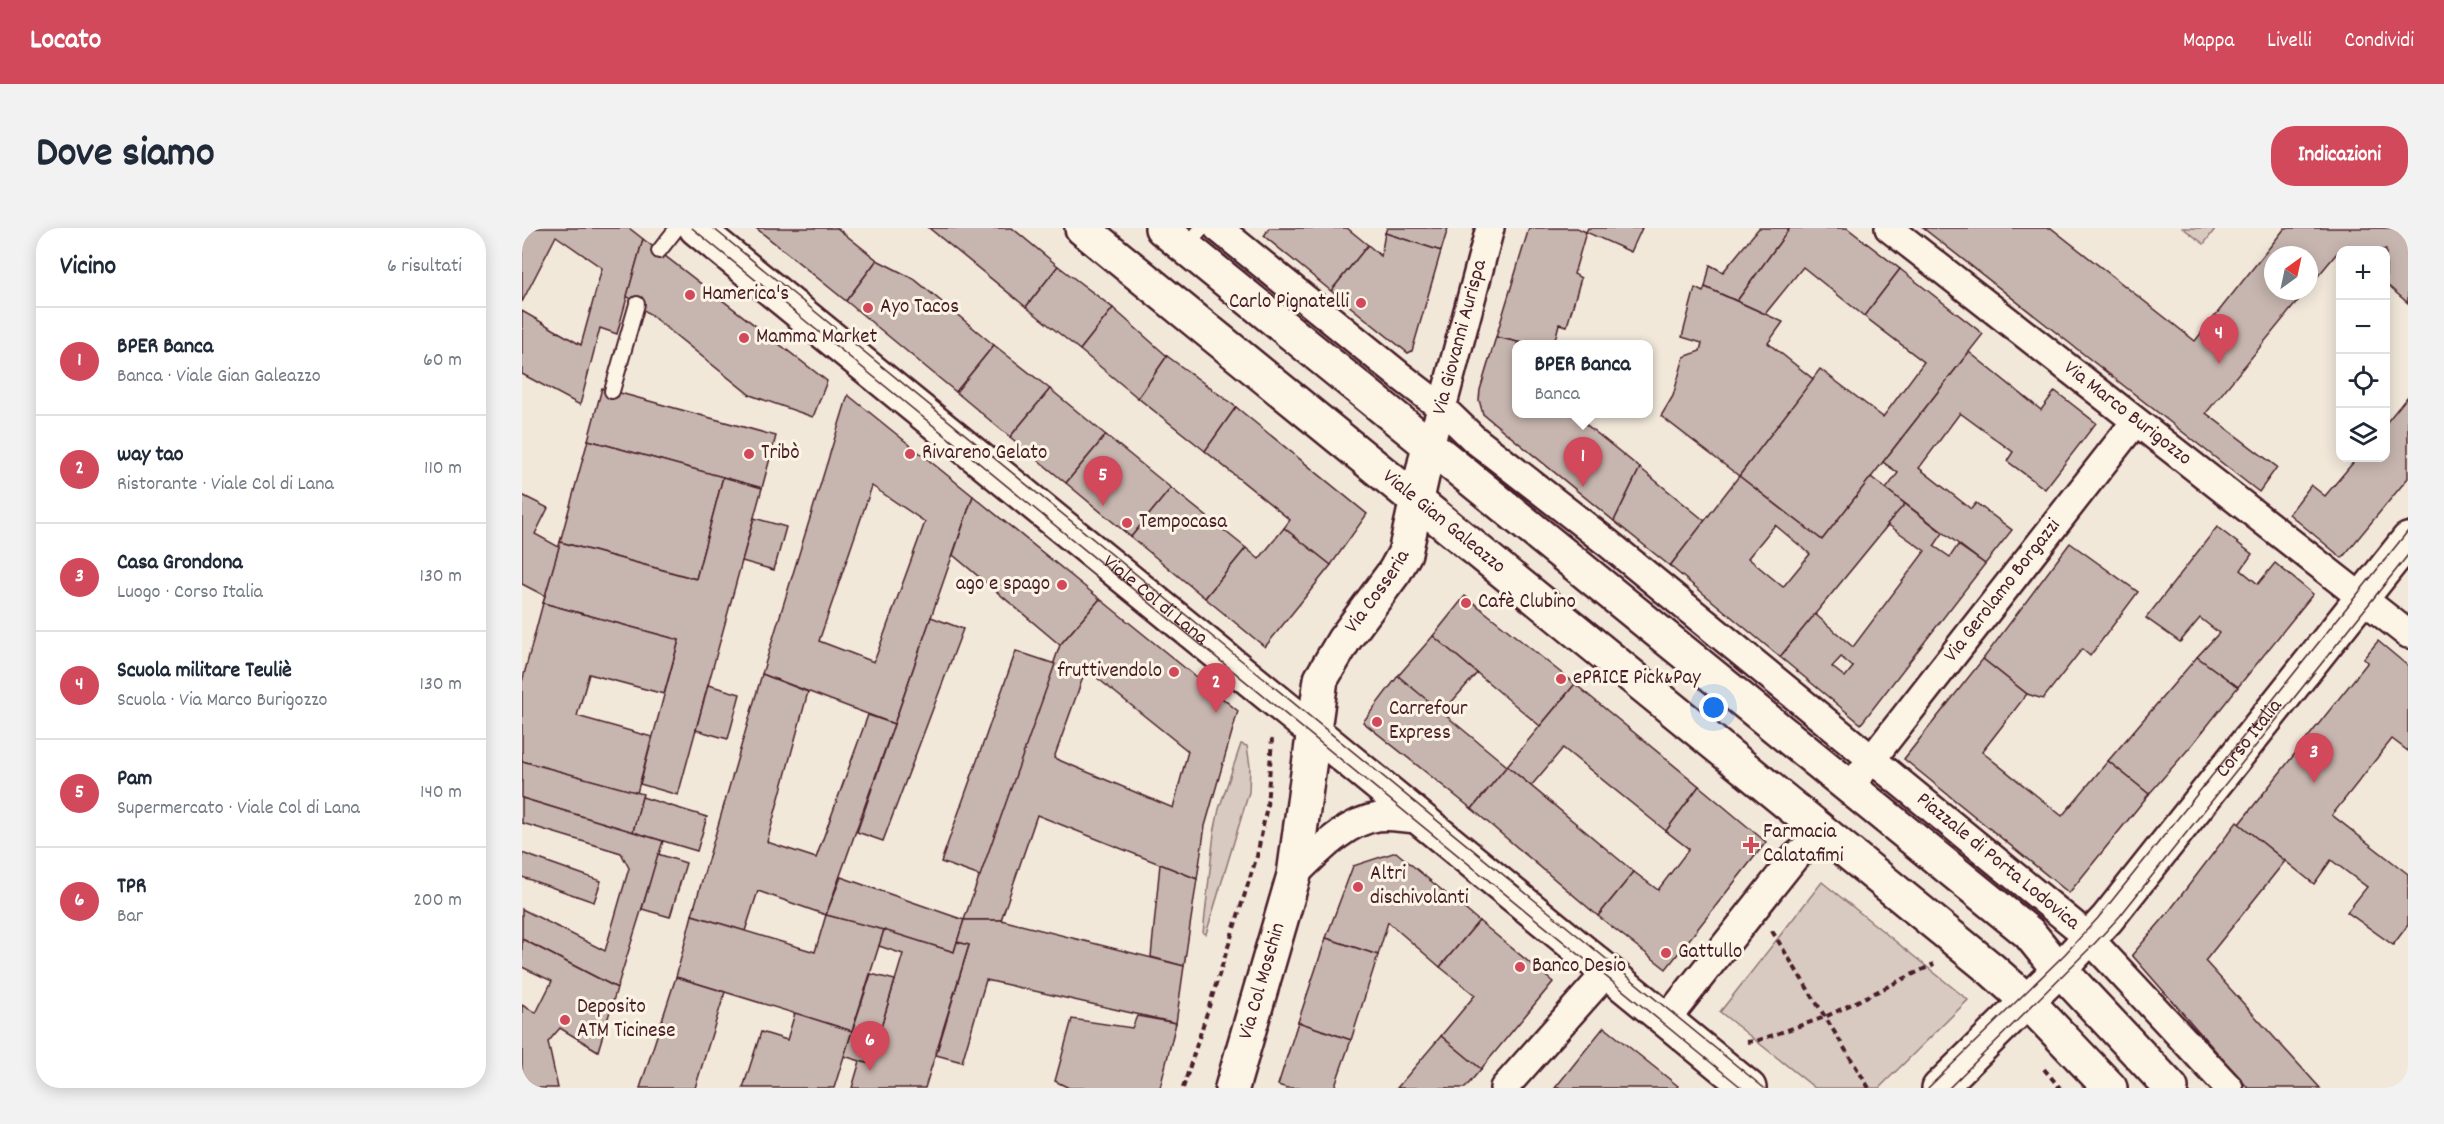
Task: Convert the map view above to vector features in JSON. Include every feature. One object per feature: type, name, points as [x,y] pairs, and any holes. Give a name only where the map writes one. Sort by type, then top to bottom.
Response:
[{"type":"main road","name":"Viale Col di Lana","points":[[696,228],[1034,500],[1314,733],[1666,1020]]},
{"type":"main road","name":"Viale Gian Galeazzo","points":[[1082,228],[1832,839]]},
{"type":"main road","points":[[1184,234],[1221,249],[1429,445],[1850,787]]},
{"type":"main road","name":"Via Cosseria","points":[[1314,733],[1321,679],[1344,640],[1395,571],[1405,553],[1429,445]]},
{"type":"main road","name":"Corso Italia","points":[[2090,938],[2363,600],[2408,540]]},
{"type":"main road","name":"Via Col Moschin","points":[[1232,1088],[1294,875],[1314,733]]},
{"type":"main road","name":"Piazzale di Porta Lodovica","points":[[1850,787],[2029,933],[2060,969]]},
{"type":"main road","points":[[1832,839],[2026,1000],[2102,1085]]},
{"type":"main road","name":"Piazzale di Porta Lodovica","points":[[1939,1088],[2090,938]]},
{"type":"main road","points":[[2060,969],[2171,1088]]},
{"type":"main road","points":[[1666,1020],[1749,1088]]},
{"type":"street","name":"Via Giovanni Aurispa","points":[[1429,445],[1442,408],[1490,228]]},
{"type":"street","name":"Via Marco Burigozzo","points":[[1889,228],[2408,634]]},
{"type":"street","points":[[1221,249],[1442,408],[1474,439],[1609,544],[1872,759],[1850,787]]},
{"type":"street","name":"Via Gerolamo Borgazzi","points":[[1872,759],[1888,735],[2135,422]]},
{"type":"street","name":"Piazzale di Porta Lodovica","points":[[1872,759],[2090,938]]},
{"type":"street","points":[[1294,875],[1331,841],[1359,824],[1378,817],[1420,819]]},
{"type":"street","points":[[1666,1020],[1795,857],[1811,844],[1832,839]]},
{"type":"street","points":[[2090,938],[2229,1088]]},
{"type":"street","points":[[1504,1088],[1607,972]]},
{"type":"lane","points":[[659,251],[677,228]]},
{"type":"lane","points":[[612,391],[637,304]]},
{"type":"lane","points":[[1586,573],[1609,544]]},
{"type":"lane","points":[[1687,655],[1710,626]]},
{"type":"path","points":[[1183,1088],[1257,856],[1267,806],[1272,750],[1273,699]]},
{"type":"path","points":[[1772,931],[1869,1088]]},
{"type":"path","points":[[1747,1042],[1825,1017],[1939,961]]},
{"type":"path","points":[[2041,1065],[2060,1088]]},
{"type":"shaded area","points":[[2183,228],[2213,228],[2215,229],[2204,244]]},
{"type":"shaded area","points":[[1241,744],[1247,746],[1250,766],[1249,792],[1206,934],[1203,933],[1214,833],[1219,809]]},
{"type":"shaded area","points":[[1822,882],[1968,1000],[1879,1088],[1815,1088],[1720,1012]]},
{"type":"building","points":[[522,228],[629,228],[643,239],[617,334],[600,328],[580,405],[522,374],[522,311],[581,345],[602,268],[556,236],[522,302]]},
{"type":"building","points":[[756,228],[837,228],[877,260],[846,301]]},
{"type":"building","points":[[929,228],[1012,228],[1058,266],[1026,307]]},
{"type":"building","points":[[1269,228],[1347,228],[1368,245],[1331,291],[1264,236]]},
{"type":"building","points":[[1387,228],[1448,228],[1441,251],[1385,233]]},
{"type":"building","points":[[1529,228],[1577,228],[1586,232],[1574,274],[1581,278],[1567,326],[1559,324],[1555,340],[1512,341],[1496,337]]},
{"type":"building","points":[[1588,228],[1642,228],[1631,252],[1586,232]]},
{"type":"building","points":[[1759,228],[1790,228],[1737,301],[1705,287],[1710,265],[1723,272]]},
{"type":"building","points":[[1790,228],[1847,228],[1900,269],[1864,316],[1803,267],[1765,314],[1737,301]]},
{"type":"building","points":[[1923,228],[2051,228],[2195,341],[2264,254],[2264,300],[2299,300],[2206,413],[2277,467],[2259,492]]},
{"type":"building","points":[[2285,228],[2408,228],[2408,303],[2390,287],[2390,246],[2336,246],[2336,254],[2318,276],[2318,246],[2271,246]]},
{"type":"building","points":[[1385,233],[1441,251],[1412,351],[1408,353],[1331,291],[1368,245],[1381,256]]},
{"type":"building","points":[[643,239],[827,381],[813,417],[750,395],[627,296]]},
{"type":"building","points":[[877,260],[914,279],[994,345],[956,392],[846,301]]},
{"type":"building","points":[[1058,266],[1113,308],[1080,350],[1026,307]]},
{"type":"building","points":[[1900,269],[1983,334],[1822,540],[1739,476],[1820,369],[1883,417],[1924,362],[1864,316]]},
{"type":"building","points":[[1705,287],[1783,322],[1768,343],[1813,379],[1739,476],[1661,416],[1673,396],[1684,357],[1700,351],[1702,343],[1682,337],[1695,288],[1703,292]]},
{"type":"building","points":[[1113,308],[1167,356],[1138,398],[1080,350]]},
{"type":"building","points":[[1496,337],[1512,341],[1512,418],[1578,418],[1640,468],[1614,521],[1483,414],[1479,400]]},
{"type":"building","points":[[994,345],[1050,389],[1010,437],[956,392]]},
{"type":"building","points":[[1969,352],[2041,410],[2055,391],[2096,423],[2045,489],[2007,461],[2013,452],[1960,413],[1919,468],[1971,509],[1976,503],[2012,530],[1985,564],[1886,489],[1898,473],[1883,462]]},
{"type":"building","points":[[1167,356],[1236,407],[1205,451],[1138,398]]},
{"type":"building","points":[[602,388],[776,436],[762,488],[588,440]]},
{"type":"building","points":[[1050,389],[1106,435],[1066,483],[1010,437]]},
{"type":"building","points":[[848,395],[973,496],[894,724],[762,674]],"holes":[[[872,486],[925,522],[874,662],[819,641]]]},
{"type":"building","points":[[2408,396],[2408,478],[2342,558],[2289,514],[2311,485],[2325,496],[2354,462],[2390,462],[2390,418]]},
{"type":"building","points":[[1236,407],[1367,514],[1331,565],[1284,528],[1290,520],[1205,451]]},
{"type":"building","points":[[1106,435],[1171,488],[1131,537],[1066,483]]},
{"type":"building","points":[[588,440],[723,477],[696,579],[560,542]]},
{"type":"building","points":[[1640,468],[1705,521],[1670,566],[1614,521]]},
{"type":"building","points":[[1739,476],[1822,540],[1871,477],[1905,504],[1780,657],[1670,566]],"holes":[[[1775,525],[1810,554],[1783,587],[1748,558]]]},
{"type":"building","points":[[723,477],[762,488],[678,795],[640,784],[679,640],[543,603],[560,542],[696,579]]},
{"type":"building","points":[[1171,488],[1246,548],[1205,598],[1131,537]]},
{"type":"building","points":[[522,495],[548,508],[535,534],[559,547],[545,596],[522,584]]},
{"type":"building","points":[[973,496],[1100,599],[1060,645],[953,555]]},
{"type":"building","points":[[1905,504],[1943,533],[1934,546],[1950,557],[1958,545],[1985,564],[1861,724],[1780,657],[1815,614],[1853,647],[1925,551],[1887,524]],"holes":[[[1841,657],[1853,667],[1845,677],[1832,667]]]},
{"type":"building","points":[[754,518],[786,527],[774,570],[742,561]]},
{"type":"building","points":[[2217,527],[2252,554],[2241,570],[2258,584],[2275,563],[2313,594],[2238,687],[2197,657],[2219,633],[2200,618],[2180,642],[2146,618]]},
{"type":"building","points":[[1284,528],[1331,565],[1265,647],[1205,598],[1246,548],[1259,559]]},
{"type":"building","points":[[2070,543],[2138,592],[2090,656],[2082,649],[2043,699],[2027,694],[1983,659]]},
{"type":"building","points":[[1465,596],[1575,684],[1540,726],[1433,636]]},
{"type":"building","points":[[1100,599],[1238,711],[1205,826],[1197,879],[1037,815],[1001,920],[964,920],[1060,645]],"holes":[[[1086,669],[1188,751],[1173,808],[1054,758]]]},
{"type":"building","points":[[543,603],[679,640],[664,694],[589,674],[577,716],[652,737],[637,793],[522,761],[522,682]]},
{"type":"building","points":[[931,617],[963,629],[883,841],[857,832]]},
{"type":"building","points":[[1433,636],[1477,673],[1442,713],[1398,676]]},
{"type":"building","points":[[2378,641],[2408,666],[2408,751],[2392,739],[2332,815],[2408,874],[2408,925],[2393,945],[2347,912],[2367,887],[2331,860],[2314,884],[2239,824],[2368,662],[2363,659]]},
{"type":"building","points":[[1016,651],[1055,664],[980,876],[941,862]]},
{"type":"building","points":[[2197,657],[2238,687],[2149,794],[2108,761]]},
{"type":"building","points":[[1983,659],[2027,694],[1982,752],[2062,816],[2108,761],[2149,794],[2069,893],[1904,759]]},
{"type":"building","points":[[762,674],[808,692],[767,842],[816,858],[868,715],[894,724],[826,915],[758,891],[745,931],[692,915]]},
{"type":"building","points":[[1398,676],[1507,766],[1472,809],[1363,722]]},
{"type":"building","points":[[1575,684],[1699,786],[1666,831],[1563,748],[1531,786],[1507,766]]},
{"type":"building","points":[[708,685],[740,694],[728,739],[696,730]]},
{"type":"building","points":[[522,761],[643,794],[633,832],[522,798]]},
{"type":"building","points":[[1507,766],[1634,872],[1598,916],[1472,809]]},
{"type":"building","points":[[1699,786],[1766,842],[1666,969],[1598,916],[1634,872],[1658,890],[1689,849],[1666,831]]},
{"type":"building","points":[[642,797],[707,817],[697,851],[633,832]]},
{"type":"building","points":[[522,798],[663,841],[617,988],[522,939],[522,909],[605,951],[629,868],[621,853],[522,823]]},
{"type":"building","points":[[2237,822],[2285,861],[2205,961],[2320,1088],[2248,1088],[2132,955],[2167,914]]},
{"type":"building","points":[[1396,852],[1479,921],[1440,967],[1388,922],[1378,955],[1326,938],[1353,866]]},
{"type":"building","points":[[522,853],[601,881],[594,902],[522,877]]},
{"type":"building","points":[[658,854],[686,863],[670,917],[642,909]]},
{"type":"building","points":[[1160,864],[1197,879],[1184,966],[1151,957]]},
{"type":"building","points":[[841,877],[964,920],[954,952],[826,915]]},
{"type":"building","points":[[692,915],[815,952],[826,915],[884,930],[852,1031],[676,977]]},
{"type":"building","points":[[964,920],[1001,920],[1184,966],[1176,1023],[986,980],[962,1062],[936,1055],[969,945],[957,942]]},
{"type":"building","points":[[1479,921],[1553,982],[1481,1069],[1441,1036],[1475,995],[1440,967]]},
{"type":"building","points":[[884,930],[954,952],[957,942],[969,945],[925,1088],[852,1088],[860,1061],[870,1064],[903,954],[879,946]]},
{"type":"building","points":[[1326,938],[1378,955],[1351,1040],[1298,1022]]},
{"type":"building","name":"Deposito ATM Ticinese","points":[[522,939],[617,988],[598,1051],[560,1028],[548,1042],[558,1088],[522,1088],[522,1005],[536,1013],[552,981],[522,967]]},
{"type":"building","points":[[871,974],[895,980],[870,1064],[844,1056]]},
{"type":"building","points":[[676,977],[725,992],[695,1088],[640,1088]]},
{"type":"building","points":[[795,1013],[852,1031],[834,1088],[743,1088],[761,1032],[787,1040]]},
{"type":"building","points":[[1137,1016],[1176,1023],[1160,1088],[1069,1088],[1055,1081],[1072,1019],[1132,1028]]},
{"type":"building","points":[[1298,1022],[1351,1040],[1334,1088],[1287,1088],[1278,1085]]},
{"type":"building","points":[[1604,1027],[1678,1086],[1676,1088],[1555,1088]]},
{"type":"building","points":[[1441,1036],[1481,1069],[1465,1088],[1397,1088]]},
{"type":"tram line","points":[[692,228],[1742,1088]]},
{"type":"tram line","points":[[713,228],[1764,1088]]},
{"type":"tram line","points":[[1928,1088],[2065,954],[2098,918],[2408,531]]},
{"type":"tram line","points":[[1949,1088],[2120,916],[2408,555]]},
{"type":"place","name":"Hamerica's","points":[[690,295]]},
{"type":"place","name":"Carlo Pignatelli","points":[[1361,303]]},
{"type":"place","name":"Ayo Tacos","points":[[868,308]]},
{"type":"place","name":"Mamma Market","points":[[744,338]]},
{"type":"place","name":"Scuola militare Teuliè","points":[[2219,364]]},
{"type":"place","name":"Tribò","points":[[749,454]]},
{"type":"place","name":"Rivareno Gelato","points":[[910,454]]},
{"type":"place","name":"BPER Banca","points":[[1583,487]]},
{"type":"place","name":"Pam","points":[[1103,506]]},
{"type":"place","name":"Tempocasa","points":[[1127,523]]},
{"type":"place","name":"ago e spago","points":[[1062,585]]},
{"type":"place","name":"Cafè Clubino","points":[[1466,603]]},
{"type":"place","name":"fruttivendolo","points":[[1174,672]]},
{"type":"place","name":"ePRICE Pick&Pay","points":[[1561,679]]},
{"type":"place","name":"way tao","points":[[1216,713]]},
{"type":"place","name":"Carrefour Express","points":[[1377,722]]},
{"type":"place","name":"Casa Grondona","points":[[2314,783]]},
{"type":"place","name":"Farmacia Calatafimi","points":[[1751,845]]},
{"type":"place","name":"Altri dischivolanti","points":[[1358,887]]},
{"type":"place","name":"Gattullo","points":[[1666,953]]},
{"type":"place","name":"Banco Desio","points":[[1520,967]]},
{"type":"place","name":"Deposito ATM Ticinese","points":[[565,1020]]},
{"type":"place","name":"TPR","points":[[870,1071]]}]
